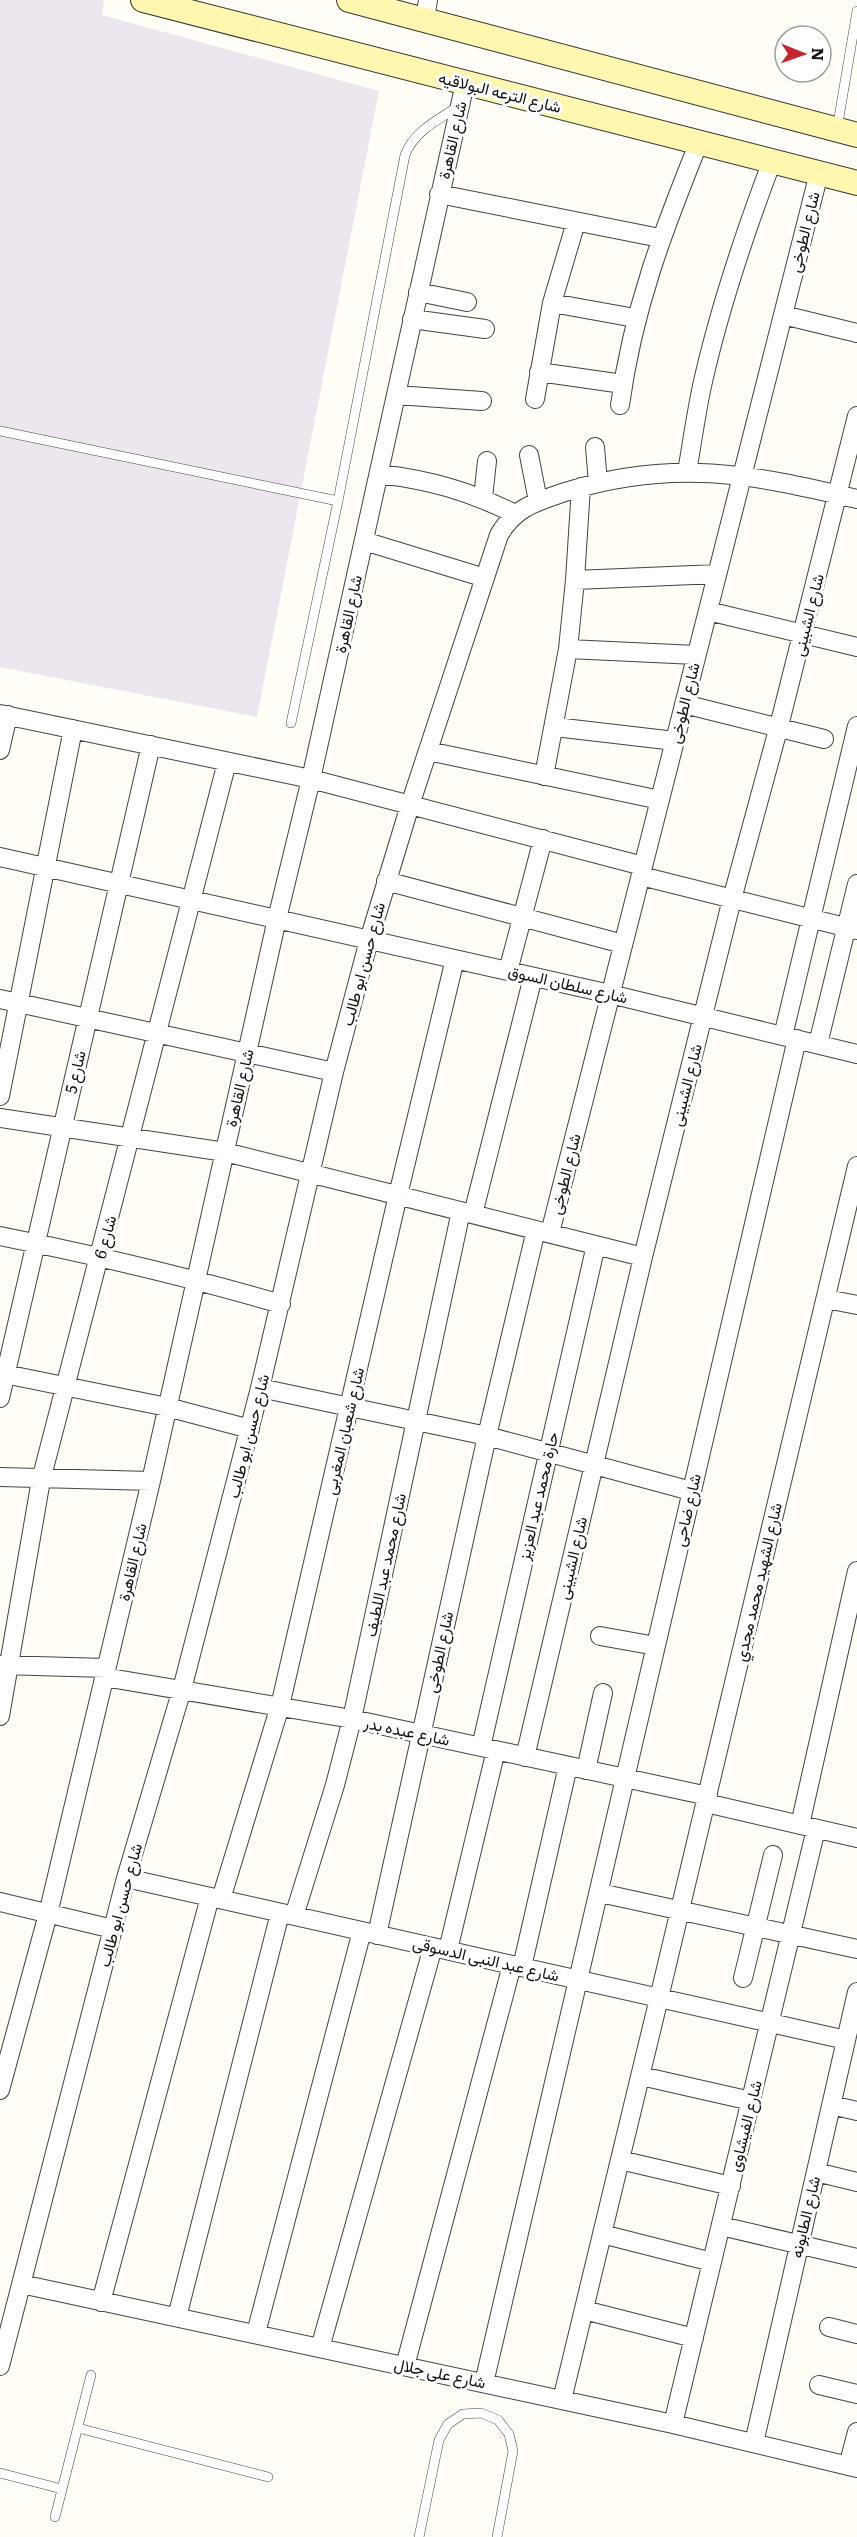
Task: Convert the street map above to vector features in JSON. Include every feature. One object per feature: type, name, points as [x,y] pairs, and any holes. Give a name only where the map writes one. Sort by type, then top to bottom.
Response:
[{"type":"street","name":"شارع الترعه البولاقيه","points":[[143,0],[463,94],[699,142],[857,183]]},
{"type":"street","points":[[350,0],[426,10],[847,132]]},
{"type":"street","name":"شارع القاهرة","points":[[0,2090],[48,1914],[151,1481],[277,919],[311,779],[463,94]]},
{"type":"street","points":[[620,405],[635,318],[660,238],[699,142]]},
{"type":"street","points":[[687,472],[702,386],[721,310],[745,234],[772,161]]},
{"type":"street","name":"شارع الطوخى","points":[[256,2333],[370,1933],[421,1734],[487,1436],[610,994],[819,173]]},
{"type":"street","points":[[439,194],[660,238]]},
{"type":"street","points":[[535,399],[552,303],[576,222]]},
{"type":"street","points":[[418,292],[466,302]]},
{"type":"street","points":[[552,303],[635,318]]},
{"type":"street","points":[[783,315],[857,333]]},
{"type":"street","points":[[412,319],[485,329]]},
{"type":"street","points":[[539,372],[623,384]]},
{"type":"street","points":[[396,395],[482,401]]},
{"type":"street","name":"شارع الشبينى","points":[[525,1756],[643,1257],[732,899],[803,634],[857,416]]},
{"type":"street","points":[[544,776],[568,649],[595,447]]},
{"type":"street","points":[[529,455],[538,501]]},
{"type":"street","points":[[483,498],[487,461]]},
{"type":"street","points":[[379,474],[414,478],[449,486],[483,498],[514,514],[538,501],[589,485],[651,473],[742,475],[857,499]]},
{"type":"street","name":"شارع حسن ابو طالب","points":[[0,2366],[126,1878],[182,1689],[250,1429],[312,1174],[334,1072],[369,940],[410,805],[499,535],[514,514]]},
{"type":"street","points":[[364,541],[485,578]]},
{"type":"street","points":[[576,580],[717,574]]},
{"type":"street","points":[[708,611],[857,647]]},
{"type":"street","points":[[568,649],[696,655]]},
{"type":"street","points":[[684,704],[824,739]]},
{"type":"street","points":[[0,750],[4,714],[311,779],[543,839],[732,899],[852,929]]},
{"type":"street","name":"شارع ضاحى","points":[[484,2383],[600,1893],[691,1491],[790,1038],[811,919],[857,726]]},
{"type":"street","points":[[555,727],[675,741]]},
{"type":"street","points":[[0,1096],[73,729]]},
{"type":"street","name":"شارع 5","points":[[0,1398],[3,1373],[36,1243],[151,745]]},
{"type":"street","points":[[428,751],[660,800]]},
{"type":"street","name":"شارع 6","points":[[0,1716],[5,1666],[41,1480],[132,1137],[227,762]]},
{"type":"street","points":[[508,971],[543,839]]},
{"type":"street","name":"شارع سلطان السوق","points":[[0,857],[610,994],[857,1054]]},
{"type":"street","points":[[386,881],[623,944]]},
{"type":"street","points":[[818,1044],[852,929],[857,884]]},
{"type":"street","name":"شارع شعبان المغربى","points":[[101,2302],[215,1898],[280,1706],[455,959]]},
{"type":"street","name":"شارع محمد عبد اللطيف","points":[[177,2317],[287,1914],[335,1785],[352,1719],[417,1420],[467,1213],[533,977]]},
{"type":"street","points":[[0,999],[334,1072]]},
{"type":"street","points":[[0,1118],[225,1152],[643,1257]]},
{"type":"street","name":"شارع الشهيد محمد مجدي","points":[[562,2400],[660,1998],[857,1166]]},
{"type":"street","points":[[0,1236],[100,1256],[196,1279],[280,1304]]},
{"type":"street","name":"حارة محمد عبد العزيز","points":[[320,2348],[440,1949],[489,1749],[548,1451],[596,1245]]},
{"type":"street","points":[[826,1299],[857,1305]]},
{"type":"street","points":[[3,1373],[167,1407],[250,1429]]},
{"type":"street","points":[[260,1388],[487,1436],[691,1491]]},
{"type":"street","points":[[0,1477],[41,1480],[151,1481]]},
{"type":"street","name":"شارع الفيشاوى","points":[[673,2424],[791,1934],[808,1827],[857,1571]]},
{"type":"street","points":[[600,1636],[656,1646]]},
{"type":"street","name":"شارع عبده بدر","points":[[5,1666],[105,1673],[352,1719],[626,1779],[857,1838]]},
{"type":"street","points":[[405,2366],[517,1966],[577,1768],[603,1693]]},
{"type":"street","points":[[743,1978],[773,1855]]},
{"type":"street","name":"شارع عبد النبى الدسوقى","points":[[126,1878],[770,2023],[850,2034]]},
{"type":"street","points":[[600,1893],[857,1948]]},
{"type":"street","points":[[0,1902],[113,1929]]},
{"type":"street","name":"شارع الطابونه","points":[[754,2443],[831,2105],[850,2034],[857,1992]]},
{"type":"street","points":[[641,2076],[751,2101]]},
{"type":"street","points":[[831,2105],[857,2111]]},
{"type":"street","points":[[620,2160],[730,2186]]},
{"type":"street","points":[[816,2172],[857,2182]]},
{"type":"street","points":[[721,2226],[857,2258]]},
{"type":"street","points":[[602,2234],[712,2262]]},
{"type":"street","name":"شارع على جلال","points":[[21,2284],[673,2424],[853,2467]]},
{"type":"street","points":[[584,2310],[694,2338]]},
{"type":"street","points":[[829,2327],[857,2334]]},
{"type":"street","points":[[819,2385],[857,2394]]},
{"type":"street","points":[[853,2467],[857,2432]]},
{"type":"lane","points":[[847,132],[857,10]]},
{"type":"lane","points":[[291,723],[338,501],[405,155],[408,146],[421,132],[463,94]]},
{"type":"lane","points":[[0,431],[338,501]]},
{"type":"lane","points":[[55,2517],[91,2375]]},
{"type":"lane","points":[[418,2537],[439,2440],[448,2424],[463,2414],[481,2413],[498,2420],[509,2434],[513,2451],[497,2537]]},
{"type":"lane","points":[[78,2427],[268,2477]]},
{"type":"lane","points":[[0,2473],[62,2489]]},
{"type":"shaded area","points":[[0,0],[104,0],[102,15],[379,91],[257,717],[0,667]]}]
